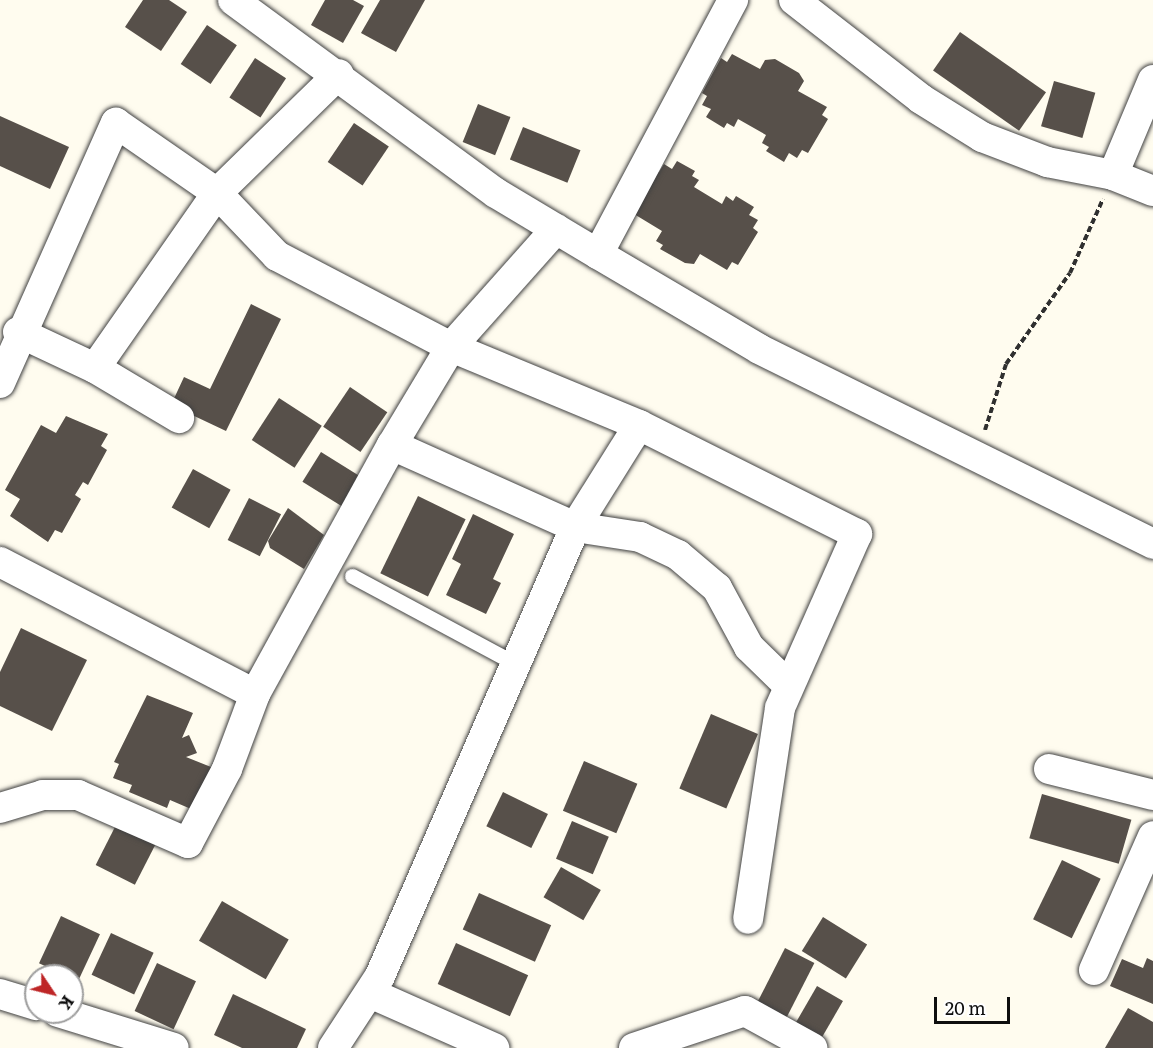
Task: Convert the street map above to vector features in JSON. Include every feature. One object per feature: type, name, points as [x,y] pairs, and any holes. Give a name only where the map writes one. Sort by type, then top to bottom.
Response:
[{"type":"street","points":[[233,0],[339,74],[496,193],[598,254],[759,349],[1153,544]]},
{"type":"street","points":[[598,254],[733,0]]},
{"type":"street","points":[[794,0],[921,99],[982,137],[1047,162],[1113,176],[1153,191]]},
{"type":"street","points":[[95,368],[217,193],[339,74]]},
{"type":"street","points":[[1113,176],[1153,80]]},
{"type":"street","points":[[0,383],[18,332],[116,123],[217,193],[277,256],[451,347],[639,425],[857,534],[788,685],[774,734],[748,919]]},
{"type":"street","points":[[0,808],[43,795],[78,795],[188,843],[227,769],[255,694],[392,445],[451,347],[556,229]]},
{"type":"street","points":[[18,332],[95,368],[179,418]]},
{"type":"street","points":[[333,1048],[370,993],[575,527],[639,425]]},
{"type":"street","points":[[392,445],[575,527],[640,537],[693,565],[727,603],[759,660],[788,685]]},
{"type":"street","points":[[0,562],[255,694]]},
{"type":"street","points":[[1049,769],[1153,795]]},
{"type":"street","points":[[1094,970],[1153,836]]},
{"type":"street","points":[[370,993],[494,1048]]},
{"type":"street","points":[[0,994],[24,1001]]},
{"type":"street","points":[[634,1048],[745,1011],[812,1048]]},
{"type":"street","points":[[84,1020],[170,1047]]},
{"type":"lane","points":[[352,576],[514,663]]},
{"type":"path","points":[[981,460],[990,410],[1006,364],[1070,273],[1113,176]]},
{"type":"building","points":[[143,0],[169,0],[187,12],[161,51],[125,27]]},
{"type":"building","points":[[325,0],[353,0],[364,6],[343,43],[311,25]]},
{"type":"building","points":[[380,0],[425,0],[396,52],[361,33]]},
{"type":"building","points":[[207,25],[237,45],[211,84],[181,64]]},
{"type":"building","points":[[960,32],[1046,92],[1019,131],[933,71]]},
{"type":"building","points":[[732,54],[760,69],[765,60],[775,59],[799,73],[804,81],[798,91],[827,107],[822,115],[828,119],[808,153],[802,150],[797,158],[789,153],[784,162],[766,151],[769,147],[762,143],[766,135],[738,119],[734,127],[727,123],[724,128],[706,117],[711,109],[702,105],[707,96],[702,93],[721,58],[727,62]]},
{"type":"building","points":[[255,58],[286,78],[260,118],[229,97]]},
{"type":"building","points":[[1054,81],[1095,93],[1082,138],[1041,126]]},
{"type":"building","points":[[478,104],[510,117],[495,155],[463,142]]},
{"type":"building","points":[[0,116],[69,147],[50,189],[0,166]]},
{"type":"building","points":[[354,123],[389,146],[363,185],[328,162]]},
{"type":"building","points":[[523,127],[580,150],[567,183],[510,159]]},
{"type":"building","points":[[677,161],[695,171],[692,176],[699,180],[694,187],[722,204],[726,196],[733,201],[736,196],[754,207],[749,215],[758,220],[753,228],[758,232],[738,265],[732,262],[727,270],[700,254],[694,264],[685,263],[660,249],[663,245],[656,241],[662,231],[634,214],[653,169],[659,172],[664,164],[672,169]]},
{"type":"building","points":[[251,304],[281,319],[226,431],[171,405],[184,377],[210,389]]},
{"type":"building","points":[[350,387],[387,412],[360,452],[323,427]]},
{"type":"building","points":[[279,398],[322,426],[295,468],[252,440]]},
{"type":"building","points":[[66,416],[108,434],[101,446],[107,450],[88,485],[83,482],[75,495],[81,499],[62,533],[55,530],[48,542],[10,516],[20,499],[5,490],[41,425],[56,433]]},
{"type":"building","points":[[321,452],[367,481],[348,510],[302,482]]},
{"type":"building","points":[[193,469],[231,490],[209,528],[172,507]]},
{"type":"building","points":[[418,496],[466,519],[428,597],[380,573]]},
{"type":"building","points":[[249,498],[281,514],[260,556],[228,540]]},
{"type":"building","points":[[288,508],[324,535],[304,569],[270,548],[268,541]]},
{"type":"building","points":[[473,514],[514,534],[493,579],[501,583],[486,614],[446,595],[461,564],[452,559]]},
{"type":"building","points":[[21,628],[87,660],[52,731],[0,706],[0,672]]},
{"type":"building","points":[[147,695],[193,713],[182,738],[189,735],[197,753],[186,757],[216,769],[198,812],[170,800],[167,808],[129,792],[132,785],[113,778],[119,764],[114,762]]},
{"type":"building","points":[[711,714],[758,734],[726,808],[679,789]]},
{"type":"building","points":[[584,761],[637,784],[616,833],[563,811]]},
{"type":"building","points":[[503,792],[548,814],[531,848],[486,826]]},
{"type":"building","points":[[1042,794],[1131,820],[1119,864],[1029,838]]},
{"type":"building","points":[[572,821],[609,837],[593,874],[556,859]]},
{"type":"building","points":[[117,823],[156,843],[135,885],[96,865]]},
{"type":"building","points":[[1062,860],[1101,879],[1072,938],[1033,919]]},
{"type":"building","points":[[561,867],[601,890],[583,920],[544,897]]},
{"type":"building","points":[[479,893],[551,925],[535,962],[463,930]]},
{"type":"building","points":[[222,901],[289,940],[266,979],[199,941]]},
{"type":"building","points":[[61,916],[100,934],[84,968],[84,964],[39,963]]},
{"type":"building","points":[[823,917],[867,945],[846,978],[802,951]]},
{"type":"building","points":[[111,933],[154,953],[134,995],[92,975]]},
{"type":"building","points":[[456,943],[528,975],[510,1016],[438,984]]},
{"type":"building","points":[[785,948],[814,963],[786,1018],[757,1003]]},
{"type":"building","points":[[1147,958],[1153,961],[1153,1004],[1110,986],[1122,959],[1143,968]]},
{"type":"building","points":[[157,963],[196,981],[174,1029],[135,1011]]},
{"type":"building","points":[[817,986],[843,1001],[821,1039],[795,1024]]},
{"type":"building","points":[[233,994],[306,1029],[297,1048],[242,1048],[214,1035]]},
{"type":"building","points":[[1128,1008],[1153,1022],[1153,1048],[1105,1048]]}]
